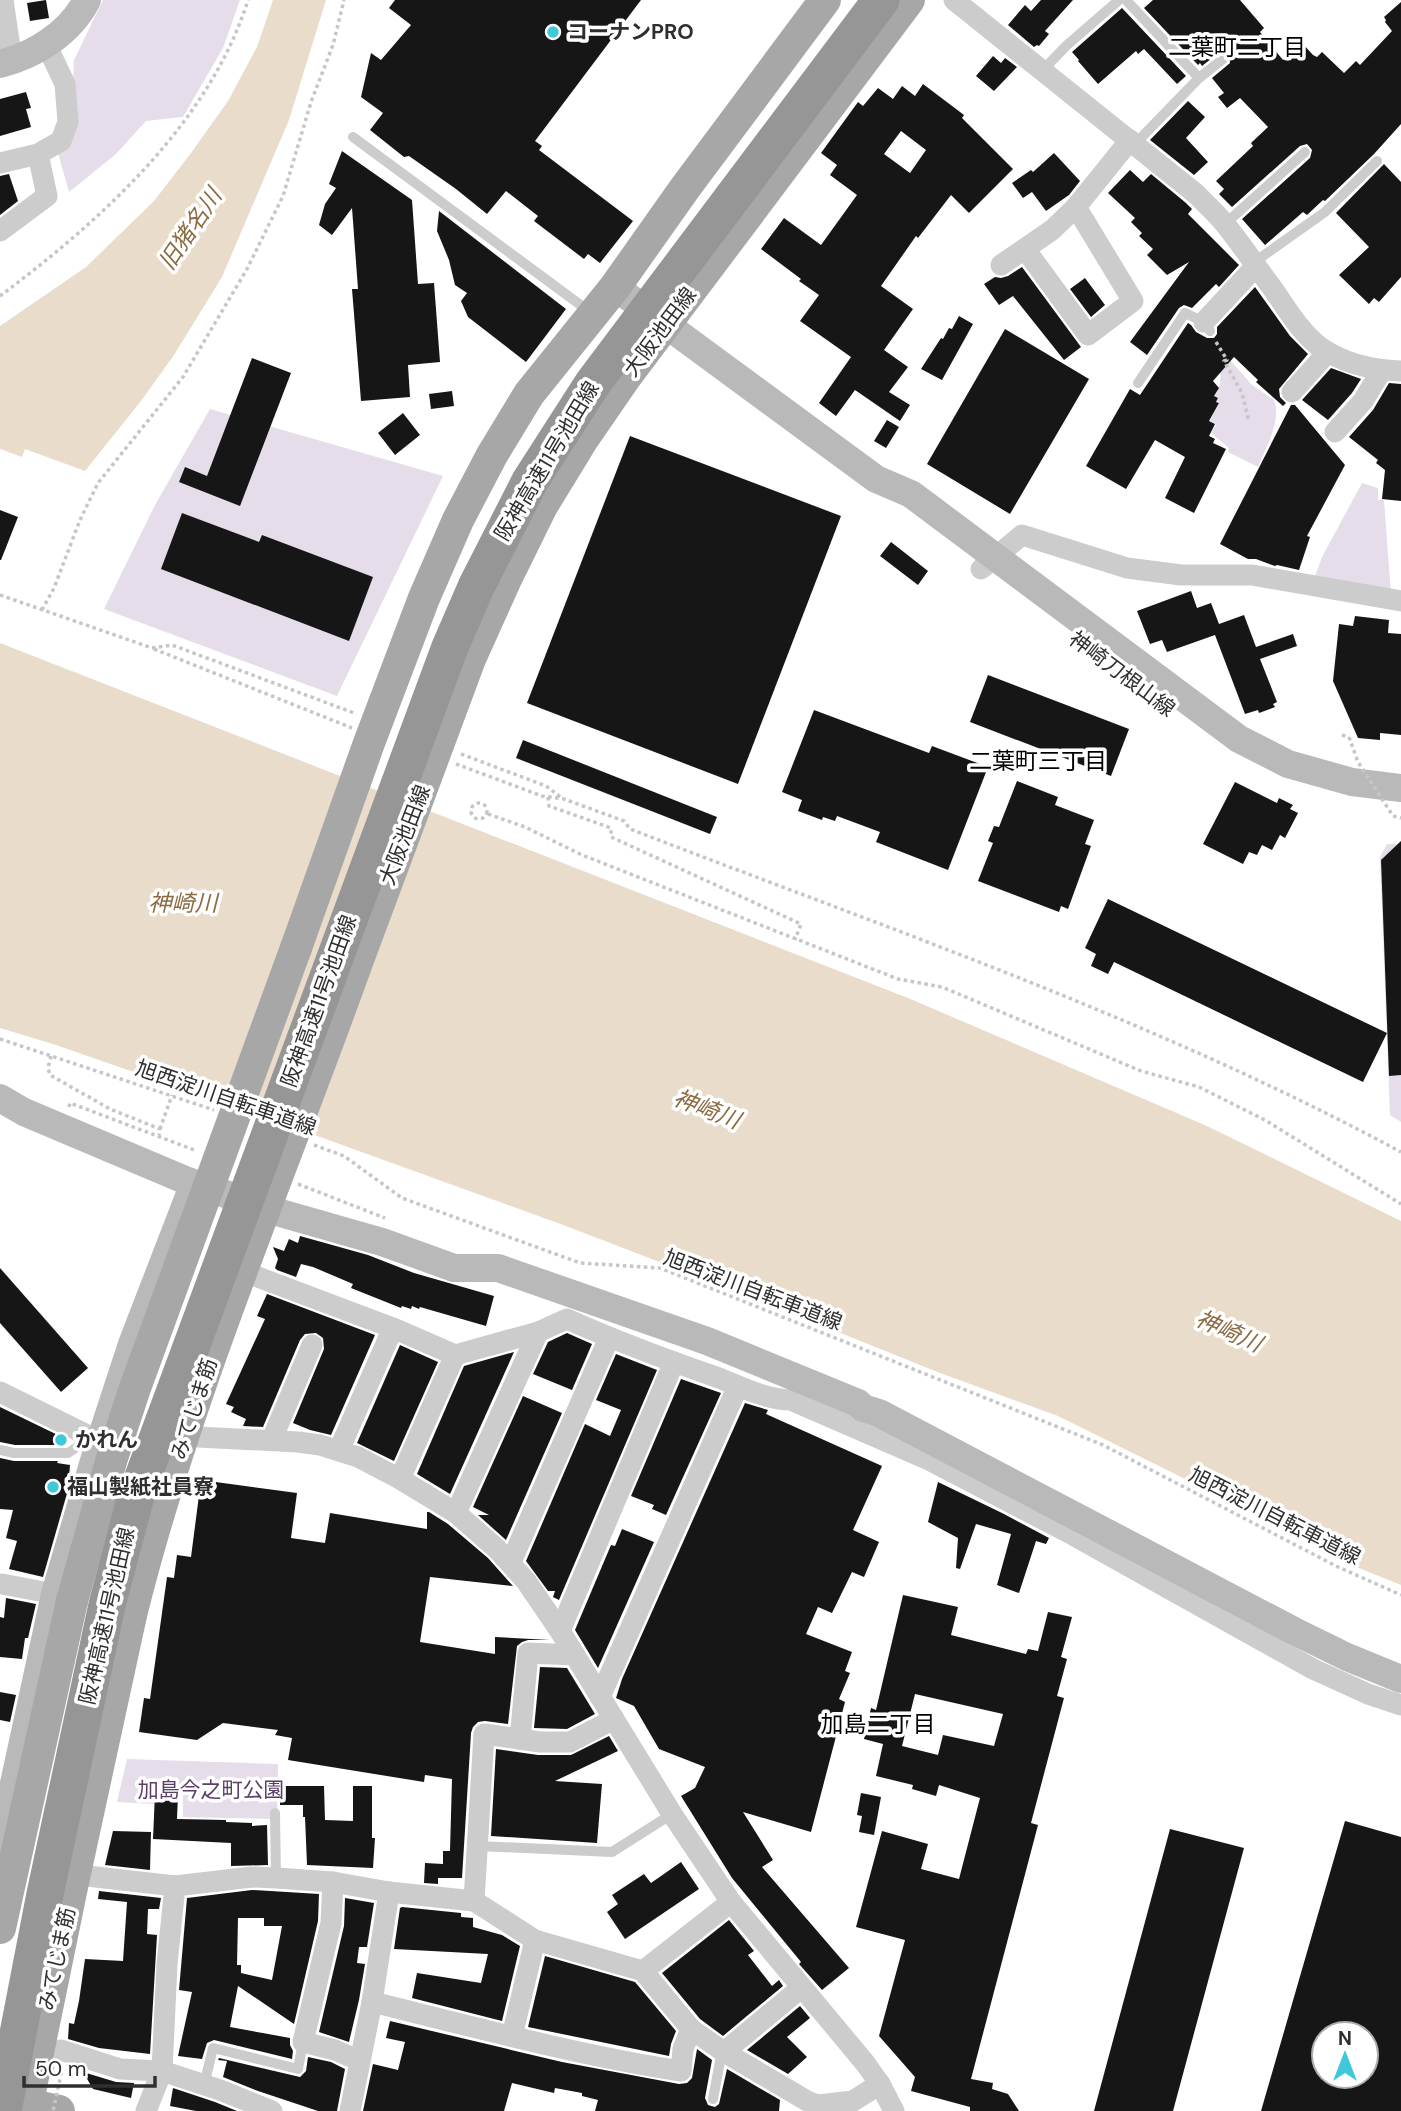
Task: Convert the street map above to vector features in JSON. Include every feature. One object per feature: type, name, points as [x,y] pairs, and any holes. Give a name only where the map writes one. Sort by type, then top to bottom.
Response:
[{"type":"highway","name":"阪神高速11号池田線","points":[[0,2017],[89,1597],[117,1492],[175,1327],[398,725],[455,581],[510,473],[575,372],[852,0]]},
{"type":"highway","name":"阪神高速11号池田線","points":[[22,2107],[48,1881],[107,1605],[136,1496],[450,647],[476,587],[530,481],[593,383],[881,0]]},
{"type":"main road","points":[[0,1928],[63,1597],[135,1388],[296,948],[360,735],[391,685],[424,598],[458,520],[492,455],[529,394],[615,287],[825,0]]},
{"type":"main road","name":"大阪池田線","points":[[355,968],[444,754],[470,659],[542,506],[625,377],[909,0]]},
{"type":"main road","name":"みてじま筋","points":[[22,2107],[146,1555],[204,1375],[355,968]]},
{"type":"main road","points":[[22,2107],[60,2111]]},
{"type":"street","points":[[3,0],[6,63],[46,44],[74,20],[87,0]]},
{"type":"street","points":[[954,0],[1195,193],[1225,224],[1309,337],[1328,352],[1354,364],[1391,371]]},
{"type":"street","points":[[0,163],[38,154],[61,141],[68,121],[65,84],[46,44]]},
{"type":"street","points":[[1001,265],[1052,230],[1133,142]]},
{"type":"street","points":[[0,231],[47,196],[38,154]]},
{"type":"street","points":[[1025,249],[1088,335],[1133,301],[1076,207]]},
{"type":"street","points":[[1207,327],[1254,265]]},
{"type":"street","name":"神崎刀根山線","points":[[615,287],[876,479],[911,494],[988,564],[1231,754],[1282,779],[1351,801],[1401,807]]},
{"type":"street","points":[[1292,392],[1328,352]]},
{"type":"street","points":[[1335,432],[1391,371]]},
{"type":"street","points":[[988,564],[1023,535],[1127,568],[1181,575],[1252,575],[1401,601]]},
{"type":"street","name":"神崎刀根山線","points":[[988,564],[1239,739],[1288,764],[1352,782],[1401,788]]},
{"type":"street","points":[[0,1098],[24,1112],[194,1183],[277,1212],[382,1242],[454,1268],[498,1268],[707,1341],[787,1373],[879,1413],[1110,1533],[1211,1589],[1347,1657],[1401,1679]]},
{"type":"street","points":[[0,1848],[63,1597],[96,1438],[194,1183]]},
{"type":"street","points":[[58,1955],[87,1876],[153,1582],[173,1506],[277,1212]]},
{"type":"street","points":[[255,1276],[393,1328],[455,1355],[538,1332],[567,1319],[609,1338],[738,1386],[780,1400],[791,1400],[927,1460],[1073,1535],[1313,1669],[1360,1691],[1401,1705]]},
{"type":"street","points":[[339,1450],[393,1328]]},
{"type":"street","points":[[456,1513],[538,1332]]},
{"type":"street","points":[[511,1562],[609,1338]]},
{"type":"street","points":[[272,1439],[312,1345]]},
{"type":"street","points":[[400,1479],[455,1355]]},
{"type":"street","points":[[560,1631],[674,1362]]},
{"type":"street","points":[[600,1697],[738,1386]]},
{"type":"street","points":[[0,1392],[96,1438],[272,1439],[339,1450],[400,1479],[456,1513],[511,1562],[560,1631],[672,1814],[731,1902],[865,2063],[894,2111]]},
{"type":"street","points":[[1,1582],[63,1597]]},
{"type":"street","points":[[520,1739],[528,1653],[575,1655]]},
{"type":"street","points":[[474,1901],[484,1734],[540,1742],[570,1742],[614,1719]]},
{"type":"street","points":[[87,1876],[175,1886],[252,1877],[276,1878],[333,1882],[389,1892],[474,1901],[534,1940],[643,1971],[691,2029],[818,2108],[853,2101],[880,2084]]},
{"type":"street","points":[[333,1882],[331,1923],[303,2042],[335,2050],[360,2061]]},
{"type":"street","points":[[146,2111],[162,2071],[167,1964],[175,1886]]},
{"type":"street","points":[[349,2111],[372,2002],[389,1892]]},
{"type":"street","points":[[643,1971],[731,1902]]},
{"type":"street","points":[[512,2036],[534,1940]]},
{"type":"street","points":[[724,2052],[801,1988]]},
{"type":"street","points":[[372,2002],[645,2066],[681,2071],[683,2049],[691,2029]]},
{"type":"street","points":[[61,2050],[120,2069],[162,2071],[272,2111]]},
{"type":"lane","points":[[1043,70],[1119,0]]},
{"type":"lane","points":[[1126,0],[1199,78]]},
{"type":"lane","points":[[1133,142],[1199,78],[1223,59]]},
{"type":"lane","points":[[353,137],[593,314]]},
{"type":"lane","points":[[1225,224],[1305,152]]},
{"type":"lane","points":[[1254,265],[1325,212],[1377,161]]},
{"type":"lane","points":[[1138,383],[1185,313],[1207,327]]},
{"type":"lane","points":[[0,1450],[14,1453],[68,1453],[96,1438]]},
{"type":"lane","points":[[275,1813],[276,1878]]},
{"type":"lane","points":[[478,1846],[612,1852],[672,1814]]},
{"type":"lane","points":[[204,2085],[213,2048],[298,2069],[303,2042]]},
{"type":"lane","points":[[713,2099],[724,2052]]},
{"type":"path","points":[[0,296],[53,257],[137,177],[187,120],[228,50],[248,0]]},
{"type":"path","points":[[42,610],[98,484],[183,377],[247,269],[283,195],[311,102],[332,46],[344,0]]},
{"type":"path","points":[[1207,327],[1227,360],[1224,361],[1242,393],[1249,422]]},
{"type":"path","points":[[0,595],[152,648],[360,735]]},
{"type":"path","points":[[152,648],[172,645],[356,714]]},
{"type":"path","points":[[1342,736],[1349,737],[1358,762],[1393,816],[1401,818]]},
{"type":"path","points":[[444,754],[548,797],[564,799],[624,821],[630,829],[1118,1016],[1341,1119],[1401,1152]]},
{"type":"path","points":[[444,754],[546,786],[564,799]]},
{"type":"path","points":[[548,797],[549,806],[611,828],[611,837],[800,924],[795,940]]},
{"type":"path","points":[[481,802],[486,804],[488,814],[480,819],[475,818],[472,805],[481,802]]},
{"type":"path","points":[[488,814],[525,827],[582,855],[795,940],[898,979],[942,987],[1141,1071],[1199,1087],[1265,1120],[1401,1204]]},
{"type":"path","name":"旭西淀川自転車道線","points":[[0,1039],[221,1112]]},
{"type":"path","points":[[51,1056],[48,1068],[50,1075],[110,1109],[160,1129]]},
{"type":"path","points":[[159,1136],[172,1095]]},
{"type":"path","name":"旭西淀川自転車道線","points":[[307,1143],[345,1156],[402,1198],[580,1263],[660,1268],[1103,1445],[1336,1566],[1401,1595]]},
{"type":"path","points":[[22,2107],[62,2070],[25,2062]]},
{"type":"green space","points":[[103,0],[240,0],[223,48],[183,117],[146,121],[116,154],[69,192],[58,153],[71,129],[74,60]]},
{"type":"green space","points":[[1230,360],[1252,385],[1274,400],[1275,425],[1258,467],[1228,452],[1229,448],[1211,433],[1216,424],[1210,421],[1219,403],[1215,396],[1220,380],[1218,364]]},
{"type":"green space","points":[[210,409],[443,476],[337,696],[104,609],[155,505]]},
{"type":"green space","points":[[1362,483],[1378,488],[1378,500],[1384,500],[1391,594],[1314,579],[1322,557]]},
{"type":"green space","points":[[1387,844],[1401,844],[1401,1122],[1390,1115],[1380,857]]},
{"type":"green space","name":"加島今之町公園","points":[[127,1759],[278,1764],[277,1811],[273,1819],[183,1817],[183,1792],[155,1792],[154,1804],[117,1802]]},
{"type":"water","name":"旧猪名川","points":[[273,0],[326,0],[289,120],[222,277],[174,355],[85,471],[25,449],[22,457],[0,449],[0,326],[86,267],[154,201],[228,101],[257,47]]},
{"type":"water","name":"神崎川","points":[[0,643],[908,998],[1207,1126],[1401,1221],[1401,1585],[1359,1568],[1058,1416],[940,1373],[566,1226],[309,1133],[0,1028]]},
{"type":"building","points":[[46,0],[49,18],[30,21],[27,3]]},
{"type":"building","points":[[395,0],[641,0],[535,141],[542,146],[539,150],[633,221],[600,263],[588,254],[584,259],[534,221],[538,216],[506,191],[487,214],[456,189],[409,156],[404,157],[370,130],[383,113],[361,97],[371,53],[381,60],[411,25],[389,8]]},
{"type":"building","points":[[1041,0],[1073,0],[1045,31],[1049,34],[1039,46],[1034,47],[1008,25],[1025,5],[1031,11]]},
{"type":"building","points":[[1153,0],[1240,0],[1264,28],[1260,32],[1283,60],[1302,43],[1317,57],[1322,52],[1344,73],[1356,61],[1360,65],[1392,31],[1384,17],[1401,2],[1401,124],[1325,201],[1307,215],[1303,212],[1265,245],[1242,219],[1310,158],[1312,150],[1307,144],[1300,146],[1232,207],[1219,194],[1224,189],[1216,181],[1253,146],[1251,143],[1268,127],[1240,98],[1227,108],[1218,97],[1224,93],[1212,78],[1230,63],[1229,54],[1221,51],[1202,66],[1200,63],[1198,65],[1144,8]]},
{"type":"building","points":[[1122,8],[1186,76],[1177,84],[1144,49],[1138,54],[1136,51],[1098,84],[1078,61],[1072,52]]},
{"type":"building","points":[[993,56],[1001,63],[1005,58],[1017,67],[994,91],[976,76]]},
{"type":"building","points":[[923,84],[964,115],[962,118],[1013,169],[969,213],[951,195],[918,238],[916,236],[881,286],[913,309],[884,350],[908,367],[889,392],[910,405],[900,421],[855,390],[836,416],[819,403],[851,357],[800,321],[819,295],[761,249],[784,218],[821,245],[857,195],[830,175],[837,165],[821,153],[858,102],[863,106],[878,88],[893,99],[902,86],[915,96]],"holes":[[[901,131],[926,150],[910,173],[884,154]]]},
{"type":"building","points":[[26,92],[31,108],[26,109],[31,127],[0,136],[0,99]]},
{"type":"building","points":[[1188,101],[1205,117],[1186,138],[1208,162],[1194,175],[1150,140]]},
{"type":"building","points":[[342,151],[412,200],[418,284],[434,283],[440,362],[408,365],[410,397],[361,401],[352,289],[358,289],[352,208],[332,235],[319,225],[325,204],[336,188],[329,184]]},
{"type":"building","points":[[1054,153],[1080,181],[1069,195],[1046,211],[1032,192],[1023,198],[1012,183],[1031,170],[1033,172]]},
{"type":"building","points":[[1384,164],[1401,182],[1401,277],[1379,302],[1374,298],[1369,304],[1339,275],[1369,247],[1336,213]]},
{"type":"building","points":[[1130,170],[1143,182],[1151,174],[1186,203],[1192,209],[1188,214],[1239,265],[1219,287],[1216,284],[1192,308],[1184,305],[1179,308],[1147,355],[1130,342],[1189,262],[1167,275],[1147,255],[1153,249],[1139,236],[1142,233],[1131,222],[1135,218],[1108,193]]},
{"type":"building","points":[[9,174],[18,201],[0,215],[0,176]]},
{"type":"building","points":[[439,211],[566,309],[526,362],[468,317],[461,301],[467,293],[455,285],[449,260],[437,231]]},
{"type":"building","points":[[1022,267],[1081,347],[1064,360],[1013,296],[999,305],[984,284],[995,277],[1008,276]]},
{"type":"building","points":[[1085,278],[1105,305],[1091,317],[1070,289]]},
{"type":"building","points":[[1255,287],[1290,336],[1308,354],[1279,389],[1280,397],[1286,403],[1283,406],[1256,382],[1258,380],[1234,357],[1213,381],[1219,388],[1214,396],[1219,403],[1209,421],[1215,424],[1209,436],[1215,439],[1213,443],[1226,449],[1194,513],[1165,498],[1185,457],[1155,440],[1126,489],[1086,466],[1130,389],[1140,395],[1188,323],[1196,332],[1207,338],[1214,338],[1217,327]]},
{"type":"building","points":[[959,316],[973,324],[942,380],[921,369]]},
{"type":"building","points":[[1005,329],[1089,379],[1010,514],[927,464]]},
{"type":"building","points":[[252,358],[291,373],[240,506],[179,482],[185,467],[207,476]]},
{"type":"building","points":[[1331,368],[1361,379],[1328,420],[1302,400]]},
{"type":"building","points":[[1389,383],[1401,384],[1401,501],[1382,499],[1385,470],[1376,463],[1378,460],[1349,437],[1373,410]]},
{"type":"building","points":[[452,391],[454,406],[431,409],[429,394]]},
{"type":"building","points":[[1291,405],[1295,405],[1345,465],[1307,536],[1310,537],[1299,570],[1248,559],[1220,544]]},
{"type":"building","points":[[403,413],[420,435],[395,455],[378,433]]},
{"type":"building","points":[[887,420],[899,427],[886,448],[874,441]]},
{"type":"building","points":[[630,436],[841,516],[738,784],[527,703]]},
{"type":"building","points":[[0,510],[18,517],[1,560],[0,560]]},
{"type":"building","points":[[182,513],[259,542],[262,535],[373,577],[349,641],[161,569]]},
{"type":"building","points":[[891,542],[928,571],[918,585],[880,556]]},
{"type":"building","points":[[1191,591],[1197,608],[1211,603],[1219,624],[1244,615],[1256,647],[1293,634],[1297,646],[1260,659],[1277,702],[1273,704],[1275,707],[1259,713],[1258,710],[1245,714],[1215,635],[1167,652],[1162,640],[1150,644],[1137,611]]},
{"type":"building","points":[[1355,616],[1389,620],[1388,633],[1401,634],[1401,735],[1380,733],[1380,740],[1358,738],[1333,681],[1339,624],[1353,626]]},
{"type":"building","points":[[988,675],[1129,729],[1111,776],[970,722]]},
{"type":"building","points":[[814,710],[929,753],[932,746],[988,767],[948,870],[876,842],[880,832],[837,816],[835,821],[823,817],[822,820],[798,811],[802,800],[782,792]]},
{"type":"building","points":[[523,740],[717,817],[710,834],[516,758]]},
{"type":"building","points":[[1017,781],[1058,797],[1055,805],[1094,820],[1085,844],[1091,846],[1068,909],[1061,906],[1059,912],[978,881],[993,843],[988,841],[994,826],[999,827]]},
{"type":"building","points":[[1235,782],[1277,803],[1279,798],[1293,805],[1290,809],[1298,813],[1285,838],[1280,835],[1272,850],[1262,845],[1257,855],[1249,852],[1243,864],[1203,844]]},
{"type":"building","points":[[1401,841],[1401,1075],[1389,1076],[1381,860]]},
{"type":"building","points":[[1108,899],[1387,1033],[1363,1082],[1114,962],[1108,974],[1091,966],[1096,954],[1085,948]]},
{"type":"building","points":[[300,1236],[494,1296],[486,1326],[420,1307],[401,1308],[351,1288],[353,1284],[313,1267],[301,1264],[296,1277],[277,1270],[275,1268],[278,1259],[273,1247],[284,1251],[289,1239],[298,1243]]},
{"type":"building","points":[[0,1268],[88,1368],[61,1392],[0,1323]]},
{"type":"building","points":[[267,1294],[375,1335],[331,1435],[293,1423],[324,1349],[323,1338],[316,1333],[305,1334],[300,1340],[263,1427],[243,1426],[246,1419],[231,1412],[234,1407],[226,1404],[265,1319],[257,1316]]},
{"type":"building","points":[[567,1333],[592,1344],[572,1390],[533,1374],[548,1342]]},
{"type":"building","points":[[400,1345],[438,1362],[394,1461],[357,1443]]},
{"type":"building","points":[[514,1352],[450,1494],[417,1474],[464,1366]]},
{"type":"building","points":[[616,1354],[657,1370],[559,1600],[553,1597],[555,1591],[548,1591],[526,1561],[585,1424],[610,1436],[621,1410],[596,1400]]},
{"type":"building","points":[[681,1379],[721,1393],[666,1515],[652,1509],[654,1505],[631,1496]]},
{"type":"building","points":[[523,1396],[562,1413],[506,1540],[478,1515],[489,1515],[473,1507]]},
{"type":"building","points":[[745,1403],[768,1410],[766,1414],[882,1466],[853,1530],[879,1542],[864,1577],[852,1572],[832,1613],[818,1607],[806,1634],[852,1652],[845,1671],[850,1673],[839,1699],[845,1702],[811,1832],[743,1812],[773,1860],[762,1867],[849,1968],[822,1990],[732,1878],[681,1796],[695,1788],[705,1767],[659,1749],[634,1706],[616,1698],[622,1679]]},
{"type":"building","points":[[0,1407],[66,1439],[64,1445],[15,1445],[0,1442]]},
{"type":"building","points":[[0,1458],[14,1461],[58,1461],[57,1463],[70,1465],[68,1490],[43,1577],[9,1569],[17,1541],[6,1538],[13,1510],[0,1509]]},
{"type":"building","points":[[201,1480],[297,1493],[291,1538],[325,1543],[330,1513],[427,1529],[429,1512],[448,1524],[488,1558],[513,1586],[430,1577],[420,1642],[495,1654],[495,1637],[550,1640],[528,1640],[517,1646],[508,1724],[485,1721],[478,1722],[473,1727],[462,1878],[438,1878],[438,1884],[424,1883],[425,1863],[443,1864],[443,1851],[450,1851],[452,1779],[425,1775],[424,1782],[288,1760],[292,1738],[275,1735],[278,1730],[223,1723],[197,1740],[139,1732],[144,1698],[150,1699],[167,1577],[174,1578],[177,1555],[191,1557]]},
{"type":"building","points":[[938,1482],[1049,1538],[1046,1544],[1036,1541],[1019,1593],[997,1585],[1011,1534],[976,1524],[960,1569],[956,1568],[958,1538],[928,1522]]},
{"type":"building","points":[[622,1529],[654,1542],[598,1668],[575,1630],[611,1545],[615,1546]]},
{"type":"building","points":[[903,1595],[958,1607],[951,1635],[1026,1654],[1028,1649],[1038,1651],[1048,1612],[1072,1617],[1061,1657],[1067,1659],[1057,1696],[1064,1698],[1031,1823],[1038,1825],[971,2079],[993,2083],[992,2089],[1008,2094],[1019,2111],[970,2111],[970,2107],[911,2091],[915,2077],[879,2036],[905,1940],[856,1927],[882,1831],[928,1844],[921,1869],[959,1879],[980,1798],[939,1785],[936,1796],[912,1789],[913,1785],[876,1776],[883,1744],[864,1739],[871,1708],[876,1710]],"holes":[[[915,1694],[1003,1714],[994,1746],[943,1735],[938,1755],[902,1746]]]},
{"type":"building","points":[[6,1598],[36,1604],[28,1638],[25,1638],[22,1659],[0,1657],[0,1617],[4,1618]]},
{"type":"building","points":[[540,1667],[567,1668],[595,1714],[567,1729],[534,1728]]},
{"type":"building","points":[[0,1692],[16,1695],[10,1722],[0,1720]]},
{"type":"building","points":[[609,1736],[618,1751],[555,1781],[602,1784],[597,1843],[491,1836],[496,1749],[538,1755],[571,1755]]},
{"type":"building","points":[[280,1786],[324,1786],[325,1820],[353,1821],[353,1786],[372,1786],[372,1838],[375,1838],[373,1868],[307,1865],[303,1805],[280,1805]]},
{"type":"building","points":[[155,1793],[178,1794],[177,1819],[226,1820],[252,1823],[252,1826],[267,1825],[268,1865],[231,1866],[231,1843],[153,1839]]},
{"type":"building","points":[[861,1793],[881,1797],[874,1835],[859,1832],[862,1816],[857,1815]]},
{"type":"building","points":[[1345,1821],[1401,1837],[1401,2111],[1261,2111]]},
{"type":"building","points":[[1170,1829],[1244,1848],[1173,2111],[1094,2111]]},
{"type":"building","points":[[113,1831],[151,1832],[150,1870],[105,1865]]},
{"type":"building","points":[[681,1862],[699,1889],[625,1939],[607,1912],[618,1904],[612,1895],[644,1874],[651,1883]]},
{"type":"building","points":[[252,1890],[319,1894],[318,1921],[294,2024],[238,1986],[230,2027],[290,2038],[292,2059],[214,2040],[207,2043],[202,2059],[178,2056],[192,1992],[179,1990],[187,1898]],"holes":[[[238,1918],[264,1918],[264,1926],[282,1926],[272,1980],[241,1973],[241,1965],[237,1965]]]},
{"type":"building","points":[[99,1891],[161,1898],[159,1909],[148,1909],[147,1934],[157,1935],[150,2054],[99,2048],[68,2039],[69,2023],[74,2024],[79,2001],[85,1959],[123,1961],[127,1902],[98,1899]]},
{"type":"building","points":[[345,1898],[374,1903],[367,1947],[359,1947],[357,1963],[365,1964],[349,2042],[319,2032],[344,1926]]},
{"type":"building","points":[[402,1907],[461,1913],[461,1917],[473,1918],[473,1927],[502,1935],[520,1946],[502,2021],[412,1998],[417,1973],[481,1983],[488,1954],[394,1949]]},
{"type":"building","points":[[729,1920],[754,1951],[748,1955],[772,1986],[779,1980],[783,1986],[723,2036],[700,2019],[662,1973]]},
{"type":"building","points":[[545,1956],[635,1982],[676,2031],[669,2056],[528,2027]]},
{"type":"building","points":[[800,2006],[810,2018],[787,2037],[807,2057],[788,2074],[747,2050]]},
{"type":"building","points":[[390,2021],[562,2062],[679,2084],[687,2083],[692,2078],[697,2049],[712,2060],[705,2098],[708,2105],[715,2107],[719,2104],[727,2069],[780,2100],[779,2111],[595,2111],[598,2100],[582,2096],[582,2093],[555,2088],[554,2093],[512,2083],[504,2111],[363,2111],[373,2064],[398,2070],[405,2042],[386,2038]]},
{"type":"building","points":[[308,2057],[331,2062],[345,2069],[337,2111],[318,2111],[223,2077],[227,2061],[218,2060],[219,2058],[300,2077],[306,2071]]},
{"type":"building","points":[[83,2072],[116,2082],[134,2083],[131,2098],[93,2089]]},
{"type":"building","points":[[173,2088],[237,2111],[196,2111],[170,2106]]},
{"type":"place","name":"コーナンPRO","points":[[553,32]]},
{"type":"place","name":"かれん","points":[[61,1440]]},
{"type":"place","name":"福山製紙社員寮","points":[[53,1487]]},
{"type":"district","name":"二葉町二丁目","points":[[1237,47]]},
{"type":"district","name":"二葉町三丁目","points":[[1038,761]]},
{"type":"district","name":"加島二丁目","points":[[878,1724]]}]
